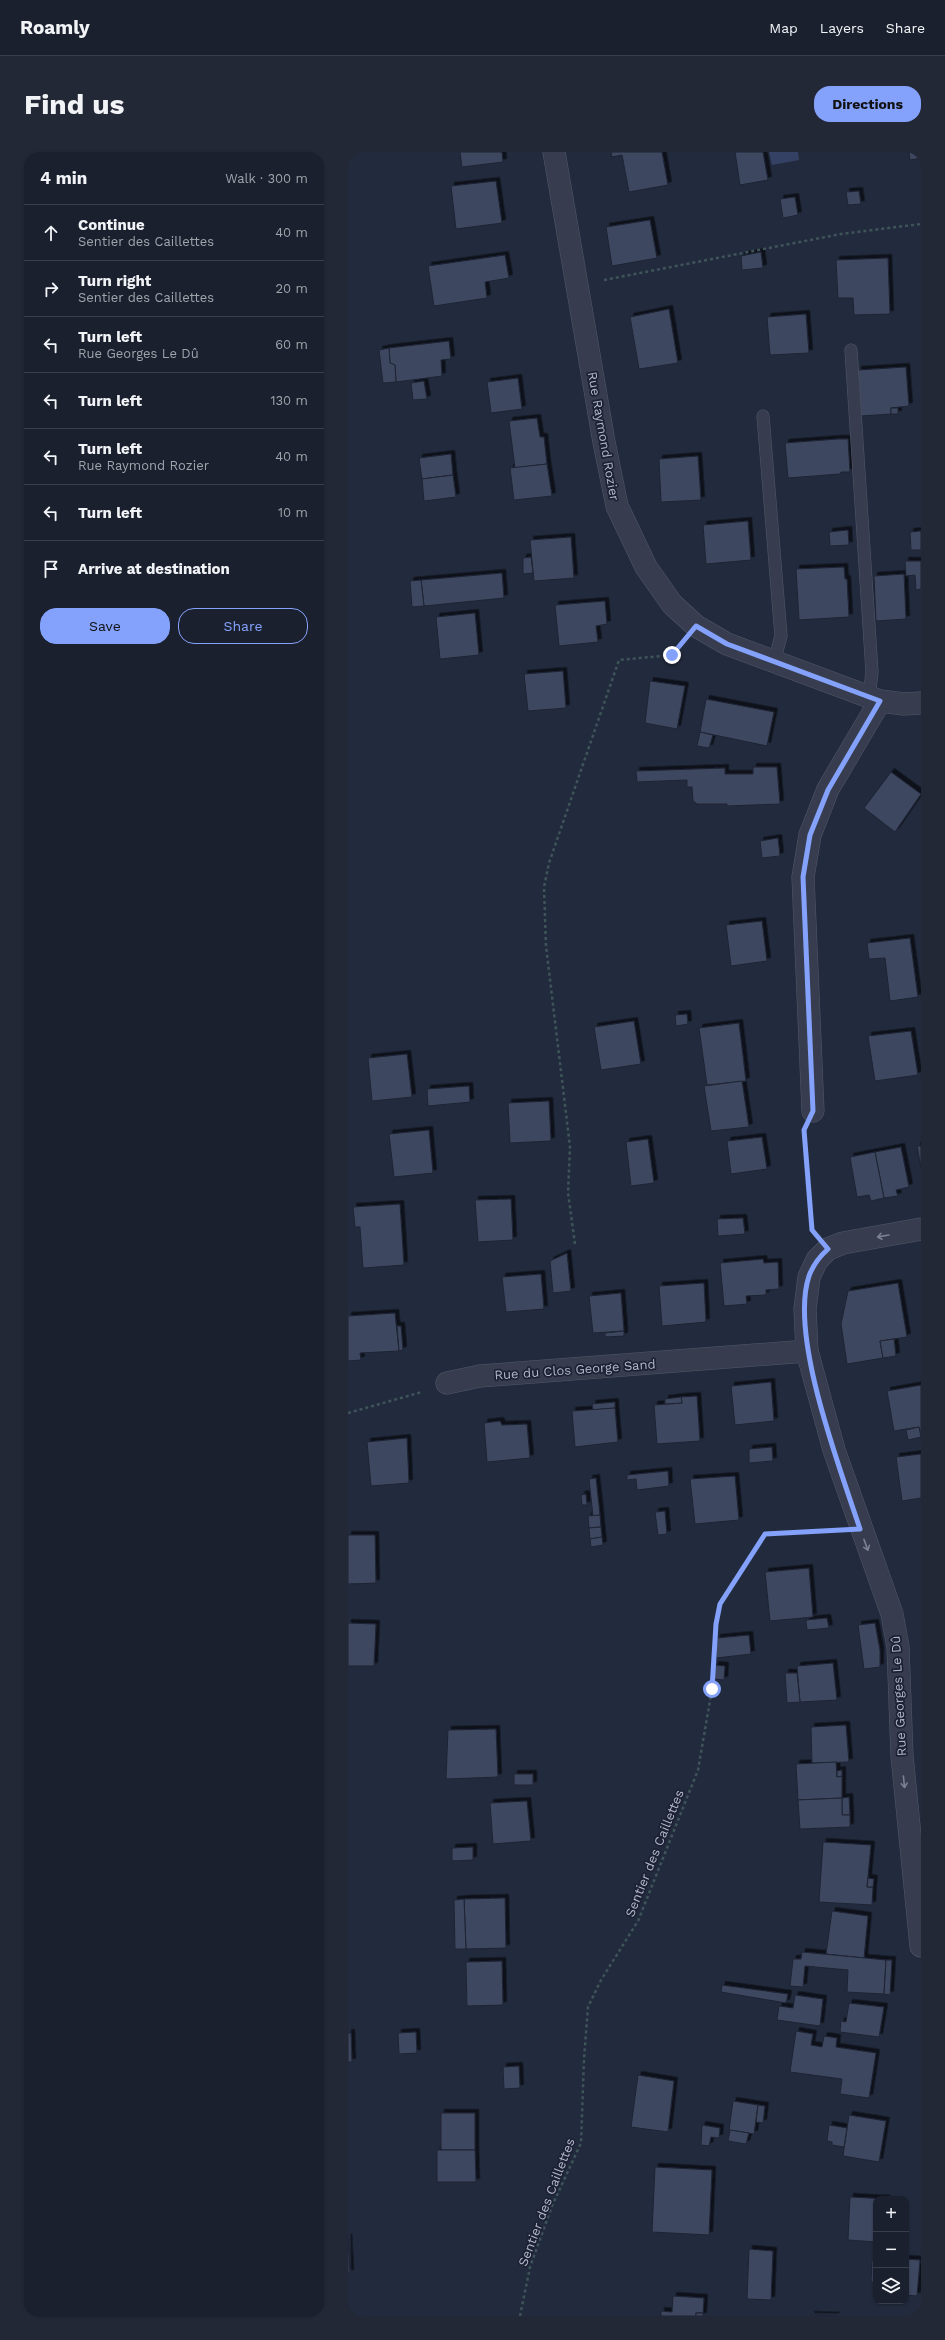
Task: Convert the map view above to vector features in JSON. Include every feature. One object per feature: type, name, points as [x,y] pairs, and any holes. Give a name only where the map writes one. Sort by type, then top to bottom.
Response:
[{"type":"street","name":"Rue Raymond Rozier","points":[[554,152],[604,442],[617,506],[646,567],[672,604],[696,626],[727,644],[875,699],[904,704],[921,703]]},
{"type":"street","points":[[813,1111],[803,877],[810,835],[828,790],[875,699]]},
{"type":"street","name":"Rue Georges Le Dû","points":[[921,1229],[843,1243],[828,1249],[817,1260],[809,1276],[805,1309],[807,1351],[834,1450],[860,1529],[892,1614],[898,1646],[902,1756],[921,1946]]},
{"type":"street","name":"Rue du Clos George Sand","points":[[447,1383],[480,1376],[807,1351]]},
{"type":"lane","points":[[850,350],[875,699]]},
{"type":"lane","points":[[763,416],[781,636],[774,662]]},
{"type":"path","points":[[578,285],[841,234],[921,224]]},
{"type":"path","points":[[575,1244],[568,1193],[569,1140],[546,946],[544,887],[549,863],[619,660],[672,655],[696,626]]},
{"type":"path","points":[[813,1111],[804,1130],[812,1230],[828,1249]]},
{"type":"path","points":[[348,1413],[447,1383]]},
{"type":"path","name":"Sentier des Caillettes","points":[[520,2316],[530,2267],[552,2206],[581,2143],[584,2059],[588,2007],[601,1980],[638,1921],[698,1770],[712,1689],[716,1624],[720,1604],[765,1534],[860,1529]]},
{"type":"water","points":[[769,152],[798,152],[799,160],[772,165]]},
{"type":"building","points":[[460,152],[502,152],[503,162],[462,167]]},
{"type":"building","points":[[611,152],[662,152],[668,185],[629,192],[622,155],[612,157]]},
{"type":"building","points":[[735,152],[763,152],[768,180],[740,185]]},
{"type":"building","points":[[909,152],[921,152],[921,158],[910,160]]},
{"type":"building","points":[[496,181],[502,223],[456,229],[451,186]]},
{"type":"building","points":[[859,191],[861,204],[848,205],[846,192]]},
{"type":"building","points":[[795,197],[798,215],[783,218],[780,199]]},
{"type":"building","points":[[650,220],[657,258],[612,266],[606,227]]},
{"type":"building","points":[[761,252],[763,268],[742,270],[741,256]]},
{"type":"building","points":[[505,255],[509,278],[485,282],[487,298],[434,306],[428,266]]},
{"type":"building","points":[[888,258],[890,314],[854,315],[853,298],[838,298],[836,260]]},
{"type":"building","points":[[669,309],[678,363],[639,369],[630,317]]},
{"type":"building","points":[[806,314],[809,353],[770,355],[767,317]]},
{"type":"building","points":[[449,341],[451,359],[441,360],[442,376],[396,382],[395,365],[390,363],[389,348]]},
{"type":"building","points":[[389,348],[390,363],[395,365],[396,382],[383,383],[379,350]]},
{"type":"building","points":[[906,367],[909,406],[891,408],[891,414],[861,416],[858,370]]},
{"type":"building","points":[[518,378],[522,409],[491,413],[487,382]]},
{"type":"building","points":[[424,381],[427,399],[413,400],[411,383]]},
{"type":"building","points":[[891,408],[898,408],[898,414],[891,414]]},
{"type":"building","points":[[537,418],[540,437],[544,437],[547,464],[515,468],[509,421]]},
{"type":"building","points":[[848,439],[850,472],[788,478],[785,443]]},
{"type":"building","points":[[451,454],[453,475],[422,479],[419,458]]},
{"type":"building","points":[[698,456],[701,500],[661,502],[659,459]]},
{"type":"building","points":[[547,464],[552,496],[514,500],[510,468]]},
{"type":"building","points":[[453,475],[456,497],[424,501],[422,479]]},
{"type":"building","points":[[748,521],[751,560],[706,564],[703,525]]},
{"type":"building","points":[[848,530],[849,545],[830,546],[829,532]]},
{"type":"building","points":[[921,531],[921,550],[911,550],[910,532]]},
{"type":"building","points":[[571,537],[574,578],[534,581],[530,540]]},
{"type":"building","points":[[531,557],[533,573],[523,574],[523,558]]},
{"type":"building","points":[[905,561],[921,561],[921,589],[916,590],[915,575],[906,576]]},
{"type":"building","points":[[844,567],[845,579],[847,579],[849,617],[799,620],[796,569]]},
{"type":"building","points":[[502,573],[504,598],[424,606],[421,580]]},
{"type":"building","points":[[904,574],[906,619],[876,621],[874,576]]},
{"type":"building","points":[[421,580],[424,606],[412,607],[410,581]]},
{"type":"building","points":[[605,601],[607,624],[596,626],[598,642],[559,646],[555,605]]},
{"type":"building","points":[[475,613],[479,655],[440,659],[436,617]]},
{"type":"building","points":[[563,671],[566,708],[528,711],[524,674]]},
{"type":"building","points":[[650,681],[685,686],[677,729],[645,723]]},
{"type":"building","points":[[706,699],[774,712],[767,746],[700,732]]},
{"type":"building","points":[[700,732],[713,735],[709,748],[697,746]]},
{"type":"building","points":[[753,767],[777,767],[780,804],[727,806],[727,804],[697,804],[693,801],[692,787],[687,787],[687,780],[637,782],[636,771],[725,768],[725,774],[753,774]]},
{"type":"building","points":[[891,772],[921,794],[895,832],[864,808]]},
{"type":"building","points":[[778,838],[780,856],[762,858],[760,841]]},
{"type":"building","points":[[762,921],[767,961],[731,966],[726,925]]},
{"type":"building","points":[[910,938],[918,997],[890,1001],[885,958],[869,959],[867,943]]},
{"type":"building","points":[[687,1014],[688,1024],[676,1026],[675,1015]]},
{"type":"building","points":[[634,1021],[641,1064],[601,1070],[594,1027]]},
{"type":"building","points":[[739,1023],[746,1081],[707,1085],[699,1028]]},
{"type":"building","points":[[911,1031],[918,1075],[875,1081],[868,1036]]},
{"type":"building","points":[[407,1054],[412,1097],[372,1101],[368,1058]]},
{"type":"building","points":[[742,1081],[749,1127],[711,1131],[704,1086]]},
{"type":"building","points":[[469,1086],[470,1102],[428,1106],[427,1089]]},
{"type":"building","points":[[549,1101],[551,1141],[510,1143],[508,1103]]},
{"type":"building","points":[[429,1130],[433,1173],[394,1177],[389,1134]]},
{"type":"building","points":[[762,1137],[767,1169],[731,1174],[727,1141]]},
{"type":"building","points":[[648,1139],[654,1183],[631,1186],[626,1142]]},
{"type":"building","points":[[917,1146],[921,1146],[921,1168]]},
{"type":"building","points":[[901,1147],[909,1187],[896,1190],[898,1196],[884,1198],[875,1152]]},
{"type":"building","points":[[875,1152],[884,1198],[871,1201],[869,1195],[857,1197],[850,1157]]},
{"type":"building","points":[[511,1199],[513,1240],[478,1242],[475,1200]]},
{"type":"building","points":[[400,1204],[404,1265],[363,1268],[360,1227],[355,1227],[353,1207]]},
{"type":"building","points":[[743,1218],[745,1234],[718,1236],[717,1219]]},
{"type":"building","points":[[567,1253],[571,1291],[553,1293],[550,1261]]},
{"type":"building","points":[[763,1259],[764,1263],[778,1262],[779,1289],[766,1290],[766,1295],[746,1296],[747,1304],[724,1306],[720,1263]]},
{"type":"building","points":[[541,1274],[544,1309],[506,1312],[502,1277]]},
{"type":"building","points":[[704,1283],[706,1322],[662,1326],[659,1286]]},
{"type":"building","points":[[898,1283],[907,1337],[880,1341],[883,1358],[847,1364],[841,1324],[848,1291]]},
{"type":"building","points":[[621,1293],[624,1331],[593,1333],[589,1296]]},
{"type":"building","points":[[395,1313],[399,1351],[360,1353],[361,1360],[348,1361],[348,1316]]},
{"type":"building","points":[[397,1326],[401,1326],[403,1350],[399,1351]]},
{"type":"building","points":[[624,1331],[624,1336],[605,1337],[605,1333]]},
{"type":"building","points":[[894,1339],[896,1356],[883,1358],[880,1341]]},
{"type":"building","points":[[771,1382],[774,1421],[735,1425],[731,1386]]},
{"type":"building","points":[[921,1385],[921,1437],[919,1427],[894,1431],[887,1391]]},
{"type":"building","points":[[697,1396],[700,1441],[657,1444],[654,1405],[682,1403],[681,1397]]},
{"type":"building","points":[[681,1397],[682,1403],[665,1404],[665,1399]]},
{"type":"building","points":[[615,1402],[615,1408],[593,1410],[592,1404]]},
{"type":"building","points":[[615,1408],[618,1442],[575,1447],[572,1411]]},
{"type":"building","points":[[500,1421],[502,1425],[527,1424],[530,1458],[487,1462],[484,1423]]},
{"type":"building","points":[[919,1427],[921,1437],[908,1440],[906,1430]]},
{"type":"building","points":[[407,1438],[409,1483],[371,1486],[367,1442]]},
{"type":"building","points":[[772,1447],[773,1461],[749,1463],[749,1449]]},
{"type":"building","points":[[921,1454],[921,1498],[902,1501],[896,1457]]},
{"type":"building","points":[[668,1471],[669,1486],[637,1490],[636,1479],[627,1480],[627,1475]]},
{"type":"building","points":[[735,1476],[739,1520],[695,1524],[690,1479]]},
{"type":"building","points":[[596,1478],[600,1515],[593,1516],[589,1479]]},
{"type":"building","points":[[586,1494],[587,1505],[582,1505],[581,1495]]},
{"type":"building","points":[[665,1511],[667,1534],[658,1535],[655,1512]]},
{"type":"building","points":[[600,1515],[601,1527],[589,1528],[588,1516]]},
{"type":"building","points":[[601,1527],[602,1537],[590,1539],[589,1528]]},
{"type":"building","points":[[348,1535],[375,1535],[376,1583],[348,1584]]},
{"type":"building","points":[[602,1537],[603,1545],[591,1547],[590,1539]]},
{"type":"building","points":[[809,1568],[813,1617],[770,1621],[765,1572]]},
{"type":"building","points":[[827,1618],[829,1628],[807,1630],[806,1620]]},
{"type":"building","points":[[348,1623],[376,1624],[374,1666],[348,1666]]},
{"type":"building","points":[[875,1623],[880,1650],[880,1667],[864,1669],[858,1625]]},
{"type":"building","points":[[749,1635],[751,1654],[716,1658],[717,1638]]},
{"type":"building","points":[[833,1663],[837,1700],[800,1702],[797,1666]]},
{"type":"building","points":[[715,1665],[725,1666],[724,1680],[714,1679]]},
{"type":"building","points":[[785,1673],[797,1673],[800,1702],[787,1703]]},
{"type":"building","points":[[846,1725],[849,1762],[812,1763],[811,1727]]},
{"type":"building","points":[[496,1729],[498,1777],[446,1779],[448,1730]]},
{"type":"building","points":[[836,1762],[837,1777],[842,1776],[842,1798],[798,1800],[796,1764]]},
{"type":"building","points":[[842,1770],[842,1776],[837,1777],[837,1771]]},
{"type":"building","points":[[514,1774],[533,1774],[533,1785],[514,1785]]},
{"type":"building","points":[[849,1797],[850,1815],[842,1815],[842,1798]]},
{"type":"building","points":[[842,1798],[842,1815],[850,1815],[850,1827],[800,1829],[798,1800]]},
{"type":"building","points":[[527,1801],[531,1841],[493,1844],[490,1803]]},
{"type":"building","points":[[823,1842],[871,1845],[867,1887],[873,1887],[872,1905],[819,1902]]},
{"type":"building","points":[[473,1847],[473,1860],[452,1861],[452,1848]]},
{"type":"building","points":[[868,1878],[874,1879],[873,1887],[867,1887]]},
{"type":"building","points":[[505,1898],[506,1948],[466,1949],[464,1899]]},
{"type":"building","points":[[464,1899],[466,1949],[455,1949],[454,1900]]},
{"type":"building","points":[[832,1911],[868,1916],[864,1958],[826,1954]]},
{"type":"building","points":[[802,1952],[886,1960],[884,1994],[847,1992],[848,1970],[805,1966],[803,1987],[790,1986],[793,1959],[801,1959]]},
{"type":"building","points":[[886,1960],[892,1960],[890,1995],[884,1994]]},
{"type":"building","points":[[502,1961],[503,2005],[467,2006],[466,1962]]},
{"type":"building","points":[[722,1985],[788,1994],[786,2003],[721,1992]]},
{"type":"building","points":[[795,1995],[823,1999],[820,2026],[777,2020],[779,2006],[793,2008]]},
{"type":"building","points":[[849,2003],[884,2007],[879,2037],[840,2032],[841,2021],[846,2022]]},
{"type":"building","points":[[796,2031],[813,2034],[811,2045],[822,2047],[824,2036],[837,2038],[836,2047],[876,2053],[869,2098],[840,2094],[842,2079],[790,2072]]},
{"type":"building","points":[[416,2032],[417,2053],[399,2054],[398,2033]]},
{"type":"building","points":[[348,2033],[351,2033],[352,2062],[348,2062]]},
{"type":"building","points":[[519,2066],[520,2088],[504,2089],[503,2067]]},
{"type":"building","points":[[638,2075],[674,2081],[668,2132],[631,2127]]},
{"type":"building","points":[[733,2101],[758,2105],[754,2134],[729,2130]]},
{"type":"building","points":[[758,2105],[765,2106],[763,2123],[756,2122]]},
{"type":"building","points":[[441,2113],[475,2113],[475,2150],[441,2150]]},
{"type":"building","points":[[849,2115],[886,2121],[879,2162],[843,2156]]},
{"type":"building","points":[[702,2125],[720,2128],[719,2138],[711,2137],[709,2146],[701,2145]]},
{"type":"building","points":[[829,2125],[847,2128],[844,2147],[832,2145],[832,2142],[827,2141]]},
{"type":"building","points":[[730,2130],[749,2133],[746,2144],[728,2141]]},
{"type":"building","points":[[437,2150],[475,2150],[476,2182],[437,2182]]},
{"type":"building","points":[[655,2167],[712,2170],[709,2235],[652,2232]]},
{"type":"building","points":[[850,2197],[873,2198],[873,2242],[848,2240]]},
{"type":"building","points":[[348,2237],[350,2273],[348,2273]]},
{"type":"building","points":[[749,2249],[773,2251],[771,2300],[747,2299]]},
{"type":"building","points":[[909,2259],[920,2260],[917,2296],[909,2295]]},
{"type":"building","points":[[872,2260],[873,2282],[871,2282]]},
{"type":"building","points":[[673,2296],[704,2298],[703,2313],[696,2313],[696,2316],[661,2316],[661,2311],[672,2312]]},
{"type":"building","points":[[696,2313],[703,2313],[703,2316],[696,2316]]},
{"type":"building","points":[[811,2315],[836,2316],[811,2316]]},
{"type":"route","points":[[672,655],[696,626],[727,644],[847,690],[880,701],[828,790],[810,835],[803,877],[813,1111],[804,1130],[812,1230],[828,1249],[817,1260],[809,1276],[805,1309],[807,1351],[834,1450],[860,1529],[765,1534],[720,1604],[716,1624],[712,1689]]}]
